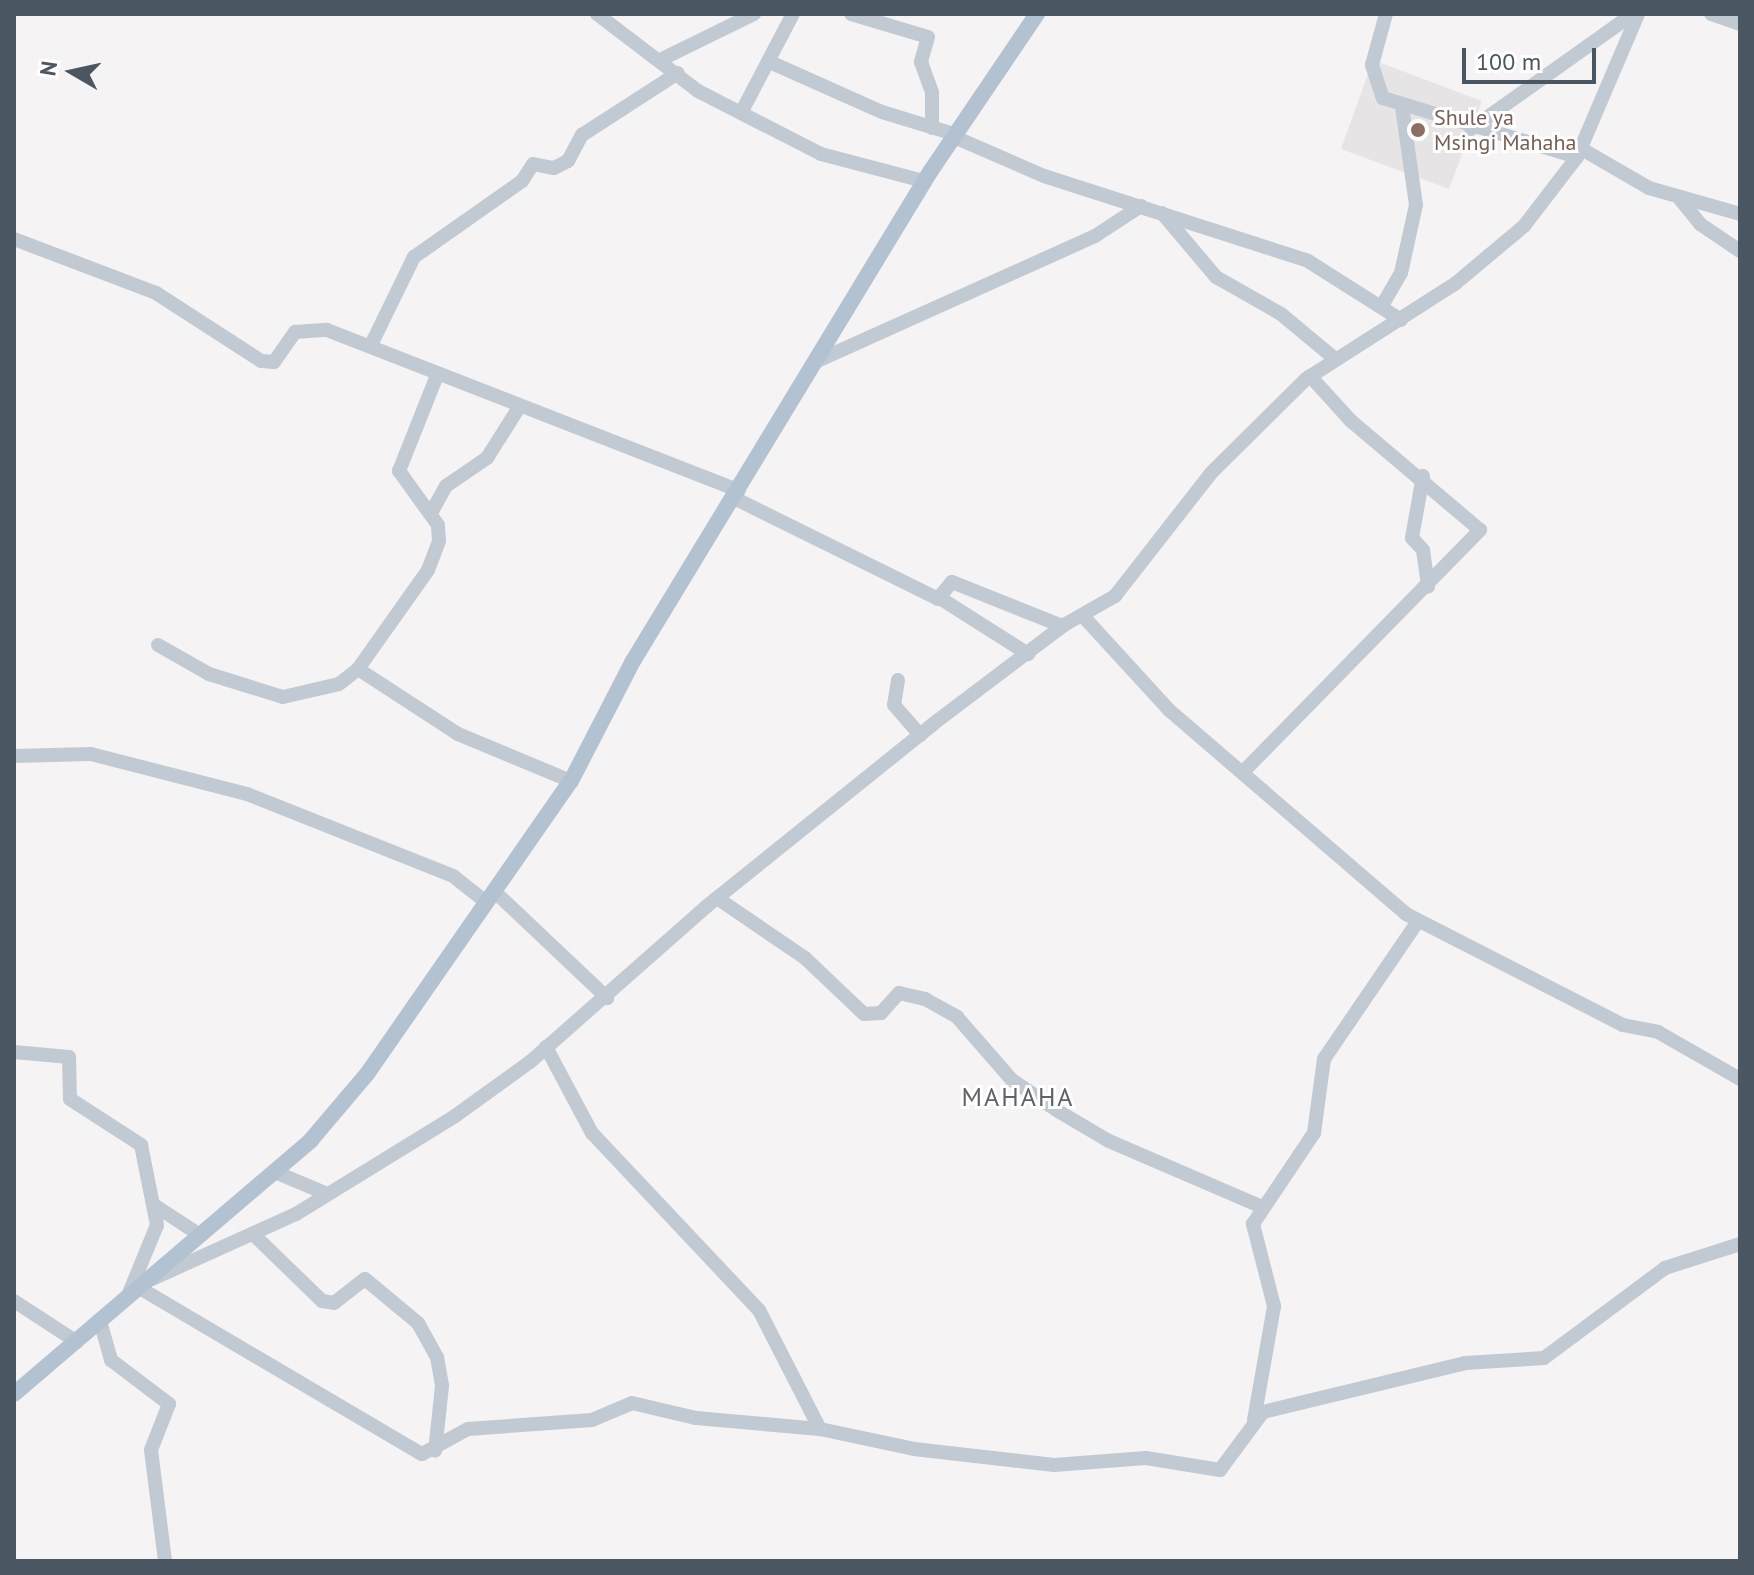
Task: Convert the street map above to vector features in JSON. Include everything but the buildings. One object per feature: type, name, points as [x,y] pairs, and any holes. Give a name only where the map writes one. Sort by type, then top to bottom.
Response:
[{"type":"main road","points":[[14,1394],[275,1172],[336,1114],[571,781],[626,673],[924,181],[1037,14]]},
{"type":"street","points":[[597,14],[698,91],[838,163],[924,181]]},
{"type":"street","points":[[660,60],[754,14]]},
{"type":"street","points":[[742,111],[772,63],[793,14]]},
{"type":"street","points":[[851,14],[928,37],[921,62],[932,92],[932,128]]},
{"type":"street","points":[[1386,14],[1373,50],[1376,90],[1402,107],[1471,129],[1579,152],[1680,199],[1740,214]]},
{"type":"street","points":[[1471,129],[1635,14]]},
{"type":"street","points":[[136,1289],[254,1235],[455,1116],[607,998],[717,898],[920,735],[1062,626],[1130,583],[1211,473],[1310,376],[1334,358],[1401,320],[1505,245],[1579,152],[1635,14]]},
{"type":"street","points":[[1711,14],[1740,24]]},
{"type":"street","points":[[772,63],[932,128],[1141,206],[1308,261],[1383,304],[1401,320]]},
{"type":"street","points":[[371,345],[414,257],[522,181],[533,164],[554,168],[568,161],[582,135],[678,73]]},
{"type":"street","points":[[1383,304],[1401,273],[1416,205],[1402,107]]},
{"type":"street","points":[[1680,199],[1700,224],[1740,251]]},
{"type":"street","points":[[817,361],[1095,236],[1141,206]]},
{"type":"street","points":[[1161,213],[1216,277],[1281,314],[1334,358]]},
{"type":"street","points":[[14,239],[156,293],[261,361],[274,362],[302,330],[371,345],[518,409],[736,494],[943,600],[1028,654]]},
{"type":"street","points":[[158,645],[209,674],[283,697],[339,684],[358,669],[428,570],[439,541],[431,513],[399,471],[438,373]]},
{"type":"street","points":[[1243,772],[1428,587],[1480,527],[1423,476],[1351,421],[1310,376]]},
{"type":"street","points":[[431,513],[446,486],[487,458],[518,409]]},
{"type":"street","points":[[1423,476],[1412,538],[1423,550],[1428,587]]},
{"type":"street","points":[[943,600],[952,582],[1062,626]]},
{"type":"street","points":[[1082,615],[1169,710],[1418,921],[1623,1025],[1658,1032],[1740,1079]]},
{"type":"street","points":[[358,669],[458,734],[571,781]]},
{"type":"street","points":[[898,680],[894,705],[920,735]]},
{"type":"street","points":[[14,756],[91,754],[247,794],[453,876],[490,897],[607,998]]},
{"type":"street","points":[[717,898],[805,958],[864,1014],[881,1013],[899,993],[925,999],[957,1017],[1001,1071],[1058,1111],[1109,1141],[1260,1206]]},
{"type":"street","points":[[136,1289],[416,1452],[435,1451],[468,1429],[583,1422],[632,1403],[706,1419],[820,1429],[1010,1461],[1075,1465],[1146,1458],[1209,1471],[1229,1465],[1254,1420],[1274,1306],[1251,1240],[1260,1206],[1314,1133],[1324,1059],[1418,921]]},
{"type":"street","points":[[546,1047],[592,1133],[759,1310],[820,1429]]},
{"type":"street","points":[[14,1052],[69,1057],[70,1099],[141,1145],[154,1205],[154,1237],[136,1289]]},
{"type":"street","points":[[275,1172],[325,1193]]},
{"type":"street","points":[[154,1205],[200,1235]]},
{"type":"street","points":[[254,1235],[322,1301],[340,1300],[365,1279],[418,1323],[437,1357],[442,1386],[435,1451]]},
{"type":"street","points":[[1254,1420],[1277,1406],[1377,1390],[1465,1363],[1544,1358],[1665,1268],[1740,1244]]},
{"type":"street","points":[[14,1301],[77,1342]]},
{"type":"street","points":[[100,1321],[111,1360],[169,1404],[151,1450],[165,1561]]},
{"type":"shaded area","points":[[1373,60],[1482,101],[1449,189],[1341,149]]},
{"type":"place","name":"Shule ya Msingi Mahaha","points":[[1418,130]]},
{"type":"district","name":"MAHAHA","points":[[1018,1097]]}]
